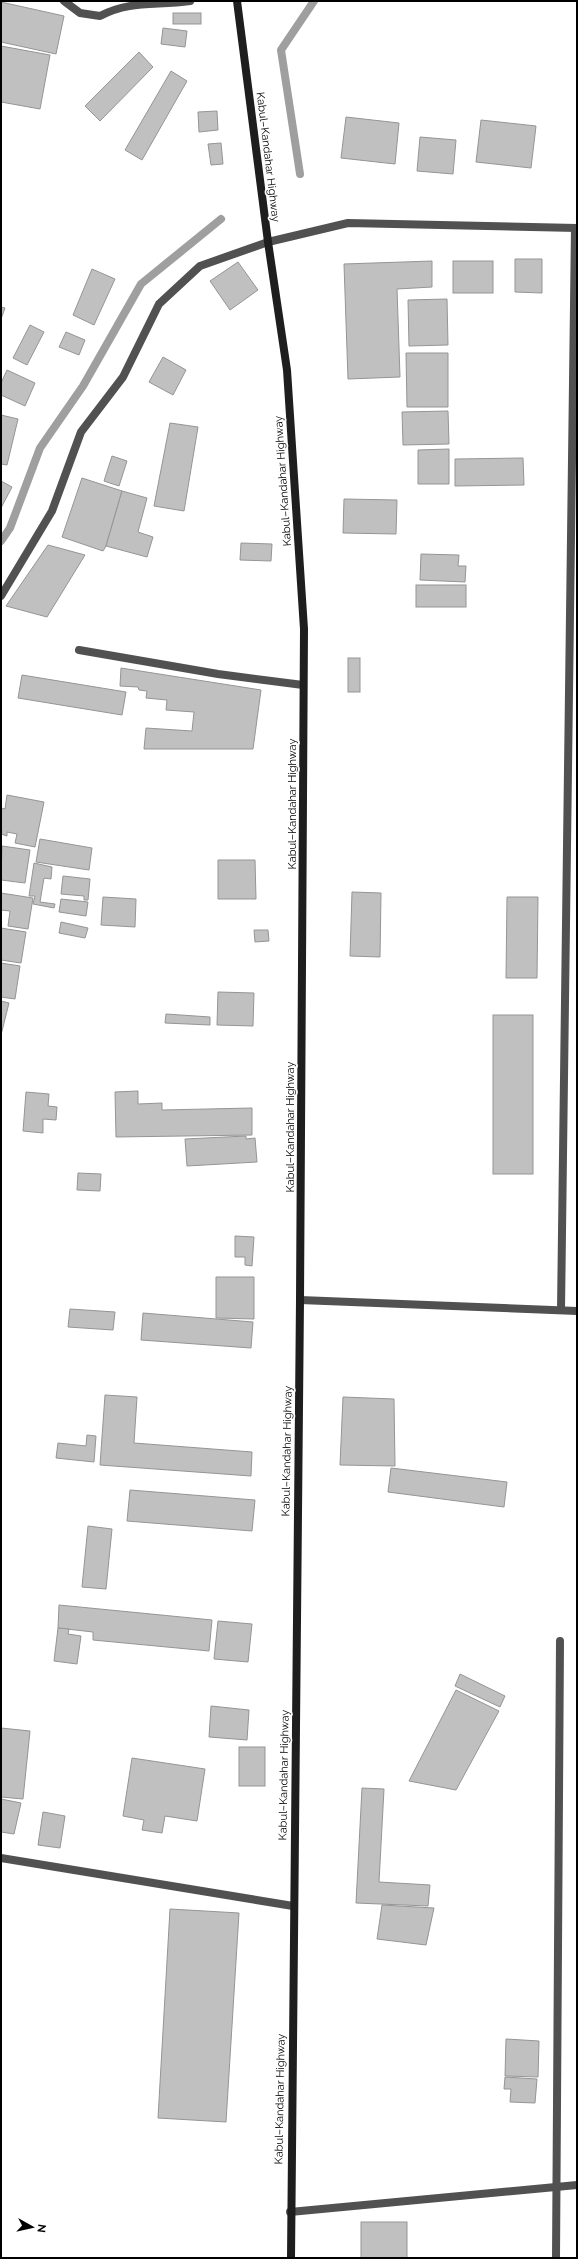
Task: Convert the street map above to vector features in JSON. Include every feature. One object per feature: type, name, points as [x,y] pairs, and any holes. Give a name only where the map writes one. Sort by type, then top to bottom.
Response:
[{"type":"main road","name":"Kabul–Kandahar Highway","points":[[237,1],[268,242],[287,370],[304,629],[300,1300],[290,2212],[291,2258]]},
{"type":"street","points":[[64,1],[80,13],[100,16],[110,9],[133,2],[171,4],[190,1]]},
{"type":"street","points":[[1,596],[52,511],[81,432],[123,377],[159,304],[200,266],[268,242],[348,223],[576,228],[561,1310]]},
{"type":"street","points":[[79,650],[218,674],[304,685]]},
{"type":"street","points":[[300,1300],[577,1311]]},
{"type":"street","points":[[556,2258],[560,1641]]},
{"type":"street","points":[[1,1858],[293,1906]]},
{"type":"street","points":[[290,2212],[577,2185]]},
{"type":"building","points":[[1,2],[64,16],[56,54],[1,42]]},
{"type":"building","points":[[173,13],[201,13],[201,24],[173,24]]},
{"type":"building","points":[[163,28],[187,31],[185,47],[161,44]]},
{"type":"building","points":[[1,46],[50,55],[40,109],[1,102]]},
{"type":"building","points":[[139,52],[153,67],[100,121],[85,106]]},
{"type":"building","points":[[171,71],[187,81],[142,160],[125,150]]},
{"type":"building","points":[[217,111],[218,130],[199,132],[198,112]]},
{"type":"building","points":[[346,117],[399,123],[395,164],[341,158]]},
{"type":"building","points":[[481,120],[536,126],[531,168],[476,162]]},
{"type":"building","points":[[420,137],[456,140],[453,174],[417,171]]},
{"type":"building","points":[[221,143],[223,164],[211,165],[208,144]]},
{"type":"building","points":[[515,259],[542,259],[542,293],[515,292]]},
{"type":"building","points":[[432,261],[432,287],[397,289],[400,377],[348,379],[344,264]]},
{"type":"building","points":[[453,261],[493,261],[493,293],[453,293]]},
{"type":"building","points":[[238,262],[258,290],[230,310],[210,281]]},
{"type":"building","points":[[92,269],[115,279],[94,325],[73,315]]},
{"type":"building","points":[[447,299],[448,345],[409,346],[408,300]]},
{"type":"building","points":[[1,307],[5,308],[1,319]]},
{"type":"building","points":[[30,325],[44,332],[27,365],[13,358]]},
{"type":"building","points":[[66,332],[85,340],[79,355],[59,347]]},
{"type":"building","points":[[406,353],[448,353],[448,407],[407,407]]},
{"type":"building","points":[[163,357],[186,370],[173,395],[149,382]]},
{"type":"building","points":[[7,370],[35,383],[25,406],[1,395],[1,383]]},
{"type":"building","points":[[448,411],[449,444],[403,445],[402,412]]},
{"type":"building","points":[[1,415],[18,419],[7,465],[1,464]]},
{"type":"building","points":[[170,423],[198,427],[184,511],[154,506]]},
{"type":"building","points":[[449,449],[449,484],[418,484],[418,450]]},
{"type":"building","points":[[112,456],[127,461],[119,486],[104,481]]},
{"type":"building","points":[[523,458],[524,485],[455,486],[455,459]]},
{"type":"building","points":[[82,478],[122,491],[106,546],[103,551],[62,537]]},
{"type":"building","points":[[1,481],[12,487],[1,508]]},
{"type":"building","points":[[122,491],[147,498],[138,532],[153,537],[147,557],[106,546]]},
{"type":"building","points":[[344,499],[397,500],[396,534],[343,533]]},
{"type":"building","points":[[241,543],[272,544],[271,561],[240,560]]},
{"type":"building","points":[[48,545],[85,555],[47,617],[6,606]]},
{"type":"building","points":[[421,554],[459,555],[458,566],[466,566],[465,582],[420,580]]},
{"type":"building","points":[[416,585],[466,585],[466,607],[416,607]]},
{"type":"building","points":[[348,658],[360,658],[360,692],[348,692]]},
{"type":"building","points":[[121,668],[261,690],[253,749],[144,749],[146,728],[192,731],[194,712],[166,710],[167,700],[146,698],[147,691],[139,690],[138,687],[120,686]]},
{"type":"building","points":[[22,675],[126,692],[122,715],[18,698]]},
{"type":"building","points":[[7,795],[44,802],[35,847],[15,843],[17,834],[7,832],[7,836],[1,834],[1,808],[5,809]]},
{"type":"building","points":[[40,839],[92,848],[89,870],[36,862]]},
{"type":"building","points":[[2,846],[30,850],[25,883],[1,880]]},
{"type":"building","points":[[218,860],[255,860],[256,899],[218,899]]},
{"type":"building","points":[[34,863],[52,867],[51,879],[44,878],[40,902],[55,904],[54,908],[33,904],[35,896],[29,896]]},
{"type":"building","points":[[63,876],[90,879],[88,900],[84,900],[84,896],[61,894]]},
{"type":"building","points":[[352,892],[381,893],[380,957],[350,956]]},
{"type":"building","points":[[1,893],[33,898],[28,929],[8,926],[10,911],[1,910]]},
{"type":"building","points":[[103,897],[136,899],[135,927],[101,925]]},
{"type":"building","points":[[507,897],[538,897],[537,978],[506,978]]},
{"type":"building","points":[[61,899],[88,902],[86,916],[59,912]]},
{"type":"building","points":[[61,922],[88,928],[85,938],[59,933]]},
{"type":"building","points":[[1,928],[26,932],[21,963],[1,960]]},
{"type":"building","points":[[254,930],[268,930],[269,941],[255,942]]},
{"type":"building","points":[[1,963],[20,966],[15,999],[1,997]]},
{"type":"building","points":[[218,992],[254,993],[253,1026],[217,1025]]},
{"type":"building","points":[[1,1001],[9,1003],[1,1035]]},
{"type":"building","points":[[166,1014],[210,1017],[210,1025],[165,1023]]},
{"type":"building","points":[[493,1015],[533,1015],[533,1174],[493,1174]]},
{"type":"building","points":[[138,1091],[138,1104],[162,1103],[162,1110],[252,1108],[252,1135],[116,1137],[115,1092]]},
{"type":"building","points":[[26,1092],[49,1094],[48,1106],[57,1107],[56,1120],[43,1119],[43,1133],[23,1131]]},
{"type":"building","points":[[246,1136],[246,1139],[255,1138],[257,1162],[187,1166],[185,1139]]},
{"type":"building","points":[[78,1173],[101,1174],[100,1191],[77,1190]]},
{"type":"building","points":[[235,1236],[254,1237],[252,1266],[245,1265],[245,1257],[235,1257]]},
{"type":"building","points":[[216,1277],[254,1277],[254,1319],[216,1318]]},
{"type":"building","points":[[70,1309],[115,1312],[113,1330],[68,1327]]},
{"type":"building","points":[[143,1313],[253,1322],[251,1348],[141,1340]]},
{"type":"building","points":[[105,1395],[137,1397],[134,1443],[252,1452],[251,1476],[100,1465]]},
{"type":"building","points":[[343,1397],[394,1399],[395,1466],[340,1465]]},
{"type":"building","points":[[87,1435],[96,1436],[94,1462],[56,1458],[58,1443],[86,1446]]},
{"type":"building","points":[[391,1468],[507,1482],[504,1507],[388,1492]]},
{"type":"building","points":[[130,1490],[255,1500],[252,1531],[127,1521]]},
{"type":"building","points":[[88,1526],[112,1529],[106,1589],[82,1587]]},
{"type":"building","points":[[59,1605],[212,1620],[209,1651],[93,1640],[93,1632],[58,1628]]},
{"type":"building","points":[[218,1621],[252,1624],[248,1662],[214,1659]]},
{"type":"building","points":[[58,1628],[69,1629],[68,1634],[81,1636],[77,1664],[54,1661]]},
{"type":"building","points":[[460,1674],[505,1696],[500,1707],[455,1686]]},
{"type":"building","points":[[456,1690],[499,1711],[456,1790],[409,1781]]},
{"type":"building","points":[[211,1706],[249,1710],[247,1740],[209,1737]]},
{"type":"building","points":[[1,1728],[30,1731],[23,1799],[1,1797]]},
{"type":"building","points":[[239,1747],[265,1747],[265,1786],[239,1786]]},
{"type":"building","points":[[132,1758],[205,1769],[197,1821],[165,1816],[162,1833],[142,1830],[144,1820],[123,1816]]},
{"type":"building","points":[[362,1788],[384,1789],[379,1882],[430,1885],[428,1906],[356,1903]]},
{"type":"building","points":[[1,1799],[21,1803],[14,1834],[1,1832]]},
{"type":"building","points":[[43,1812],[65,1816],[60,1848],[38,1845]]},
{"type":"building","points":[[382,1905],[434,1908],[426,1945],[377,1939]]},
{"type":"building","points":[[170,1909],[239,1913],[226,2122],[158,2118]]},
{"type":"building","points":[[506,2039],[539,2041],[538,2077],[505,2076]]},
{"type":"building","points":[[505,2077],[537,2079],[535,2103],[510,2102],[511,2089],[504,2089]]},
{"type":"building","points":[[361,2222],[407,2222],[407,2258],[361,2258]]},
{"type":"waterway","points":[[300,174],[281,50],[314,1]]},
{"type":"waterway","points":[[1,541],[10,528],[40,448],[83,386],[141,284],[221,219]]}]
